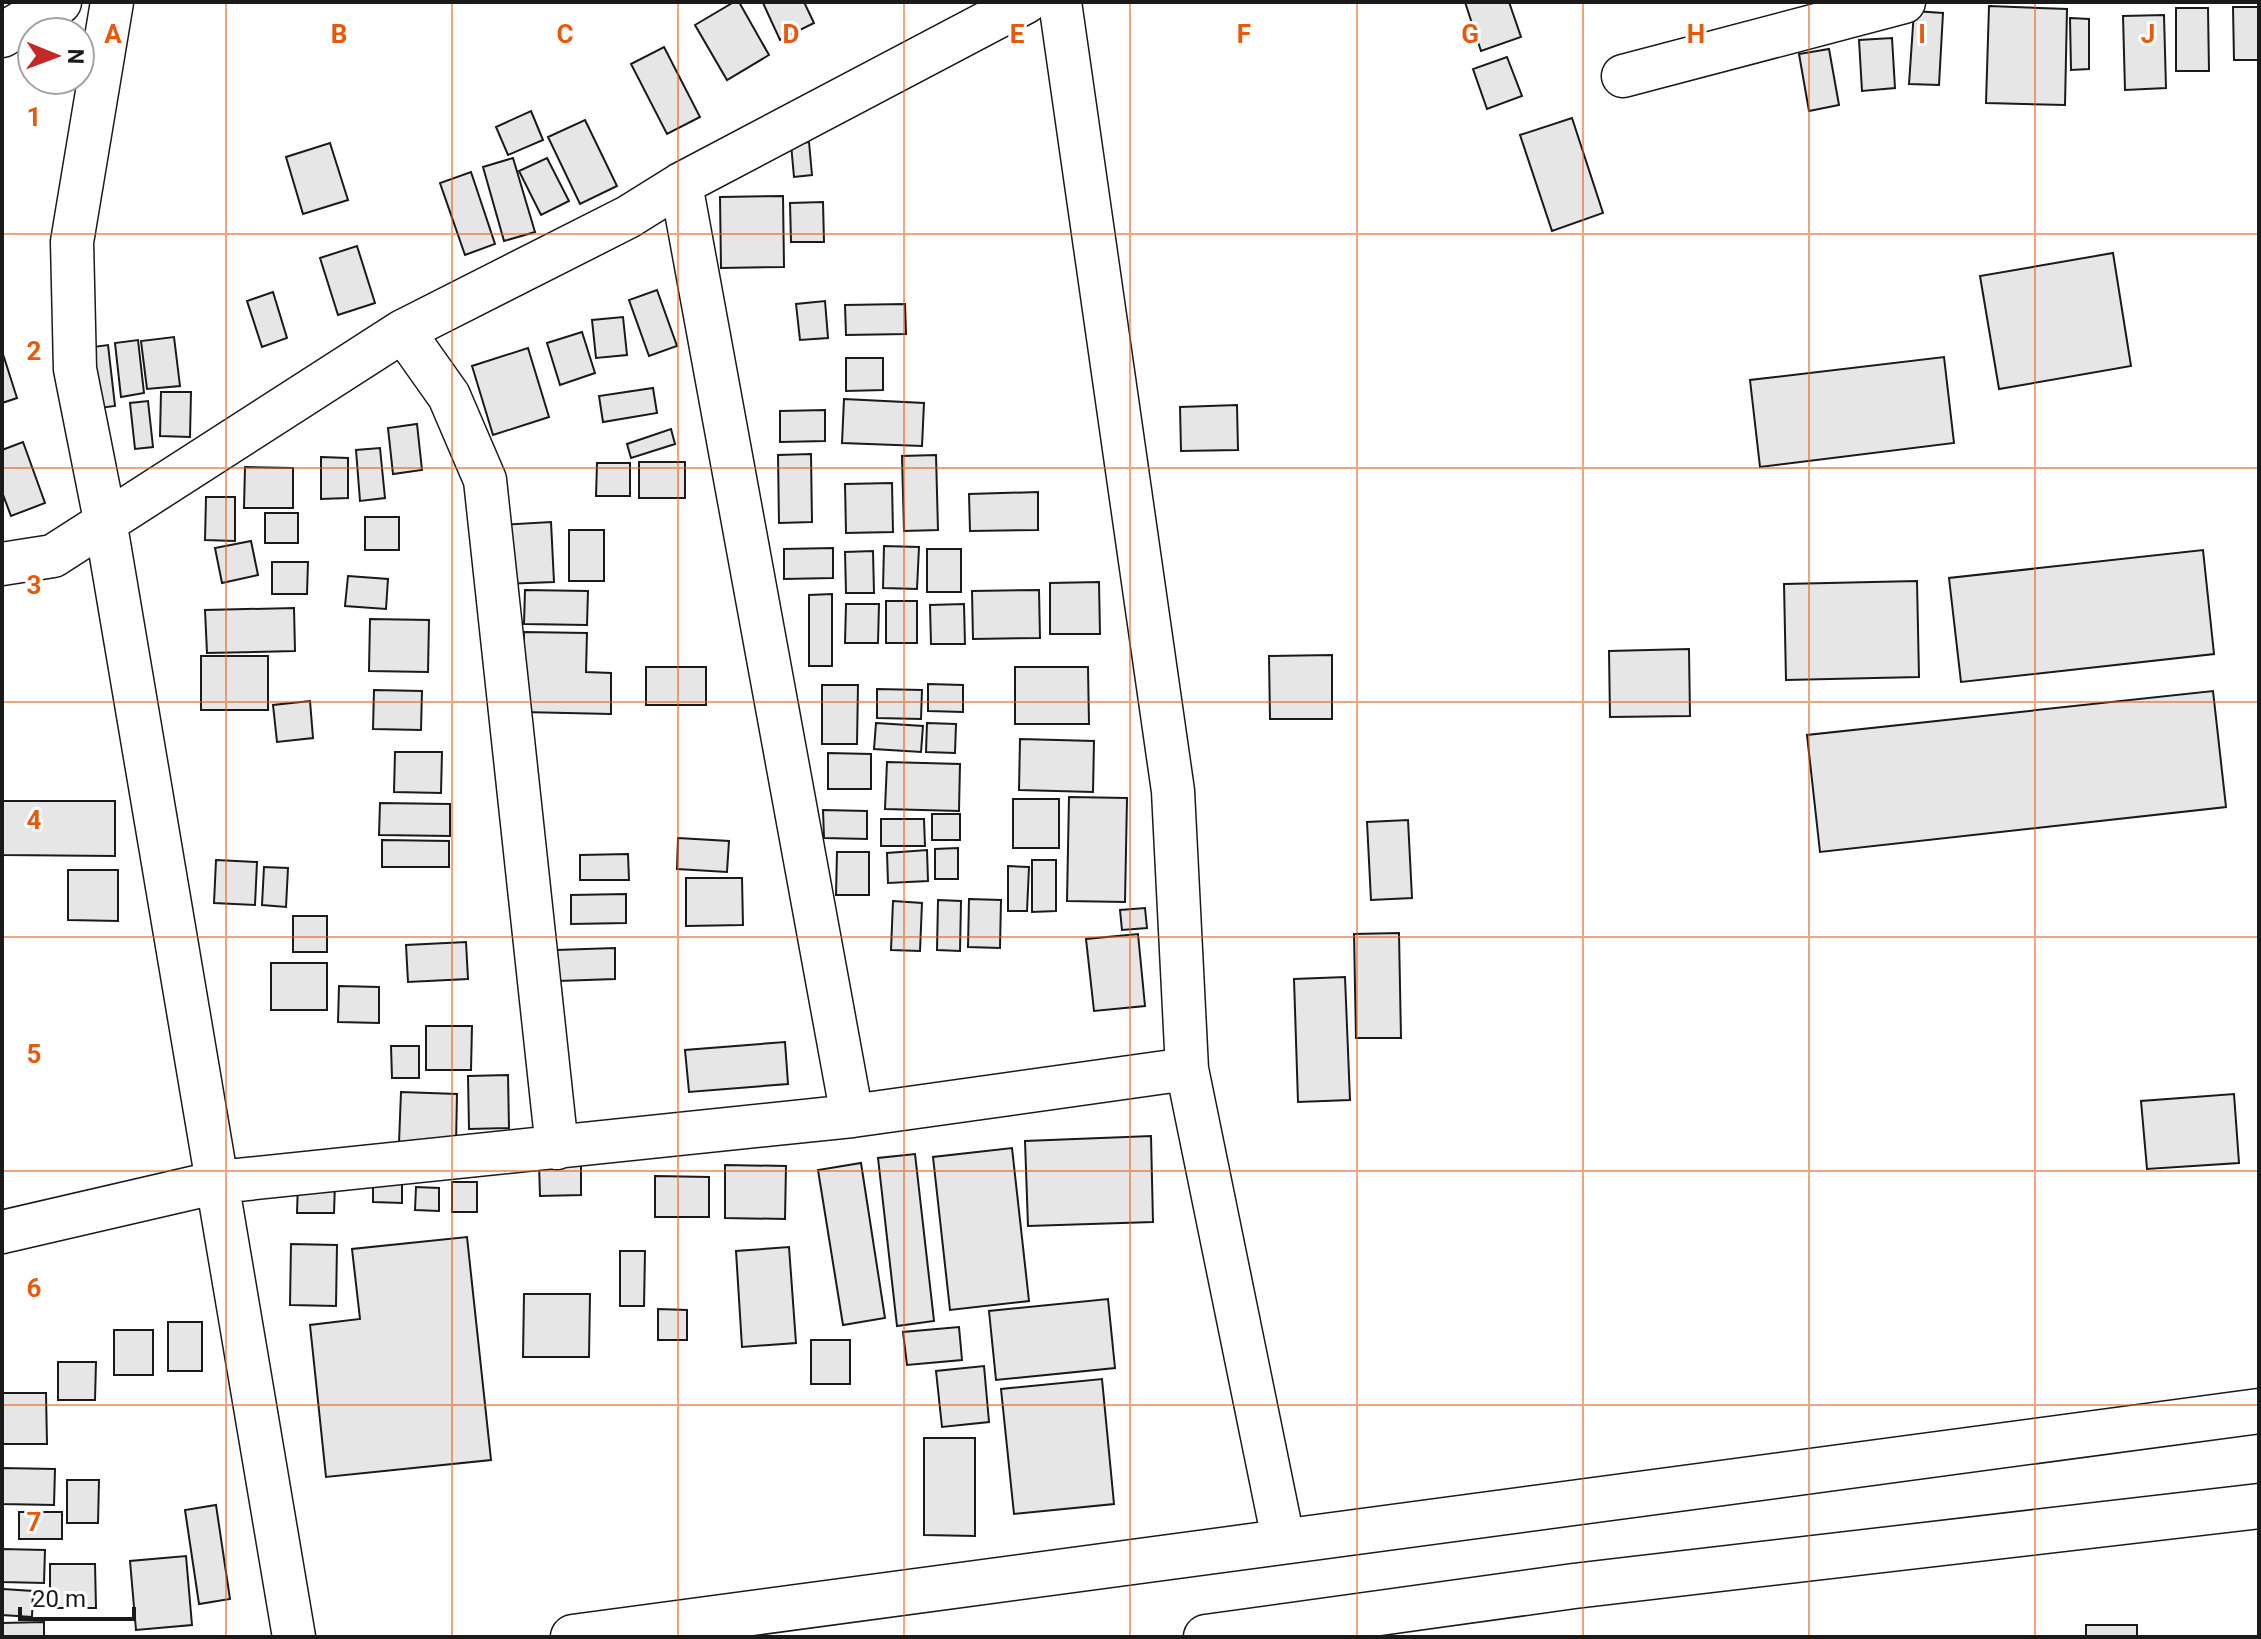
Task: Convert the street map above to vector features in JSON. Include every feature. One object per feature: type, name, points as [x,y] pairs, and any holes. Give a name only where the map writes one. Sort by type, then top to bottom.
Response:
[{"type":"main road","points":[[2,35],[59,2]]},
{"type":"main road","points":[[573,1637],[1283,1539],[2259,1411]]},
{"type":"main road","points":[[1206,1637],[1574,1586],[2259,1506]]},
{"type":"street","points":[[112,2],[72,242],[75,369],[105,520],[294,1637]]},
{"type":"street","points":[[2,564],[53,556],[403,331],[628,217],[681,184],[1026,2]]},
{"type":"street","points":[[1060,2],[1173,791],[1187,1069],[1283,1539]]},
{"type":"street","points":[[1623,76],[1904,2]]},
{"type":"street","points":[[681,184],[852,1116]]},
{"type":"street","points":[[403,331],[449,396],[485,480],[557,1148]]},
{"type":"street","points":[[2,1232],[218,1182],[852,1116],[1187,1069]]},
{"type":"building","points":[[739,2],[769,55],[727,80],[695,25]]},
{"type":"building","points":[[804,2],[814,23],[780,40],[763,3]]},
{"type":"building","points":[[1465,2],[1509,2],[1521,37],[1481,51]]},
{"type":"building","points":[[1989,6],[2067,9],[2065,105],[1986,103]]},
{"type":"building","points":[[2233,7],[2259,7],[2259,60],[2234,60]]},
{"type":"building","points":[[2176,8],[2208,8],[2209,71],[2176,71]]},
{"type":"building","points":[[1914,11],[1943,13],[1939,85],[1909,84]]},
{"type":"building","points":[[2164,15],[2166,88],[2125,90],[2123,16]]},
{"type":"building","points":[[2070,18],[2089,19],[2089,69],[2071,70]]},
{"type":"building","points":[[1892,38],[1895,88],[1862,91],[1859,40]]},
{"type":"building","points":[[664,47],[700,117],[667,134],[631,64]]},
{"type":"building","points":[[1829,49],[1839,105],[1809,111],[1799,54]]},
{"type":"building","points":[[1507,57],[1522,96],[1487,109],[1473,69]]},
{"type":"building","points":[[531,111],[543,140],[508,155],[496,127]]},
{"type":"building","points":[[1572,118],[1603,213],[1552,231],[1520,135]]},
{"type":"building","points":[[585,120],[617,186],[580,204],[548,137]]},
{"type":"building","points":[[809,142],[812,175],[794,177],[791,144]]},
{"type":"building","points":[[330,143],[348,200],[303,214],[286,157]]},
{"type":"building","points":[[513,158],[535,232],[504,241],[483,167]]},
{"type":"building","points":[[547,158],[569,201],[541,215],[519,171]]},
{"type":"building","points":[[471,172],[495,244],[465,255],[440,183]]},
{"type":"building","points":[[783,196],[784,267],[721,268],[720,197]]},
{"type":"building","points":[[823,202],[824,242],[791,242],[790,203]]},
{"type":"building","points":[[357,246],[375,303],[338,315],[320,258]]},
{"type":"building","points":[[2113,253],[2131,366],[1999,389],[1980,276]]},
{"type":"building","points":[[657,290],[677,346],[649,356],[629,300]]},
{"type":"building","points":[[273,292],[287,338],[262,347],[247,301]]},
{"type":"building","points":[[825,301],[828,338],[800,340],[796,304]]},
{"type":"building","points":[[905,304],[906,334],[846,335],[845,305]]},
{"type":"building","points":[[623,317],[627,355],[596,358],[592,320]]},
{"type":"building","points":[[582,332],[595,373],[560,385],[547,343]]},
{"type":"building","points":[[174,337],[180,386],[147,389],[141,341]]},
{"type":"building","points":[[138,340],[144,393],[121,397],[115,343]]},
{"type":"building","points":[[108,345],[115,406],[92,409],[85,348]]},
{"type":"building","points":[[528,348],[549,417],[493,435],[472,366]]},
{"type":"building","points":[[2,351],[17,398],[2,403]]},
{"type":"building","points":[[1944,357],[1954,443],[1760,467],[1750,380]]},
{"type":"building","points":[[846,358],[883,358],[883,390],[846,391]]},
{"type":"building","points":[[653,388],[657,413],[603,422],[599,396]]},
{"type":"building","points":[[161,392],[191,392],[190,437],[160,436]]},
{"type":"building","points":[[844,399],[924,403],[922,446],[842,443]]},
{"type":"building","points":[[148,401],[153,447],[135,449],[130,403]]},
{"type":"building","points":[[1237,405],[1238,450],[1181,451],[1180,407]]},
{"type":"building","points":[[825,410],[825,441],[780,442],[780,411]]},
{"type":"building","points":[[417,424],[422,470],[393,474],[388,428]]},
{"type":"building","points":[[671,429],[675,444],[631,458],[627,444]]},
{"type":"building","points":[[23,442],[45,503],[11,516],[2,492],[2,450]]},
{"type":"building","points":[[380,448],[385,498],[360,501],[356,450]]},
{"type":"building","points":[[811,454],[812,522],[779,523],[778,455]]},
{"type":"building","points":[[936,455],[938,530],[904,531],[902,456]]},
{"type":"building","points":[[321,457],[348,458],[348,498],[321,499]]},
{"type":"building","points":[[639,462],[685,462],[685,498],[639,498]]},
{"type":"building","points":[[597,463],[630,463],[630,496],[596,496]]},
{"type":"building","points":[[245,467],[293,468],[293,508],[244,508]]},
{"type":"building","points":[[892,483],[893,532],[846,533],[845,484]]},
{"type":"building","points":[[1038,492],[1038,530],[970,531],[969,494]]},
{"type":"building","points":[[206,497],[235,497],[235,541],[205,540]]},
{"type":"building","points":[[265,513],[298,513],[298,543],[265,543]]},
{"type":"building","points":[[365,517],[399,517],[399,550],[365,550]]},
{"type":"building","points":[[551,522],[554,582],[502,584],[499,525]]},
{"type":"building","points":[[569,530],[604,530],[604,581],[569,581]]},
{"type":"building","points":[[251,541],[258,575],[222,583],[215,548]]},
{"type":"building","points":[[884,546],[919,547],[917,589],[883,588]]},
{"type":"building","points":[[833,548],[833,578],[784,579],[784,549]]},
{"type":"building","points":[[927,549],[961,549],[961,592],[927,592]]},
{"type":"building","points":[[2203,550],[2214,654],[1961,682],[1949,578]]},
{"type":"building","points":[[873,551],[874,593],[846,593],[845,552]]},
{"type":"building","points":[[272,562],[308,562],[307,594],[272,594]]},
{"type":"building","points":[[348,576],[388,579],[386,609],[345,606]]},
{"type":"building","points":[[1917,581],[1919,677],[1786,680],[1784,584]]},
{"type":"building","points":[[1099,582],[1100,634],[1050,634],[1050,583]]},
{"type":"building","points":[[525,590],[588,591],[587,625],[524,624]]},
{"type":"building","points":[[1039,590],[1040,638],[973,639],[972,591]]},
{"type":"building","points":[[832,594],[832,666],[809,666],[809,595]]},
{"type":"building","points":[[886,601],[917,601],[917,643],[886,643]]},
{"type":"building","points":[[846,604],[879,604],[878,643],[845,643]]},
{"type":"building","points":[[964,604],[965,644],[931,644],[930,605]]},
{"type":"building","points":[[294,608],[295,651],[207,653],[205,610]]},
{"type":"building","points":[[370,619],[429,620],[428,672],[369,671]]},
{"type":"building","points":[[524,632],[587,633],[586,672],[611,673],[611,714],[522,712]]},
{"type":"building","points":[[1689,649],[1690,716],[1610,717],[1609,651]]},
{"type":"building","points":[[1332,655],[1332,719],[1270,719],[1269,656]]},
{"type":"building","points":[[201,656],[268,656],[268,710],[201,710]]},
{"type":"building","points":[[646,667],[706,667],[706,705],[646,705]]},
{"type":"building","points":[[1015,667],[1088,667],[1089,724],[1015,724]]},
{"type":"building","points":[[928,684],[963,685],[963,712],[928,711]]},
{"type":"building","points":[[822,685],[858,685],[857,744],[822,744]]},
{"type":"building","points":[[877,689],[922,690],[921,719],[877,718]]},
{"type":"building","points":[[374,690],[422,691],[421,730],[373,729]]},
{"type":"building","points":[[2213,691],[2226,807],[1820,852],[1807,735]]},
{"type":"building","points":[[310,701],[313,738],[277,742],[273,705]]},
{"type":"building","points":[[876,723],[923,726],[921,752],[874,749]]},
{"type":"building","points":[[927,723],[956,724],[955,753],[926,752]]},
{"type":"building","points":[[1020,739],[1094,741],[1093,792],[1019,790]]},
{"type":"building","points":[[395,752],[442,752],[441,793],[394,792]]},
{"type":"building","points":[[828,753],[871,754],[871,789],[828,789]]},
{"type":"building","points":[[887,762],[960,764],[959,811],[885,809]]},
{"type":"building","points":[[1069,797],[1127,798],[1125,902],[1067,901]]},
{"type":"building","points":[[1013,799],[1059,799],[1059,848],[1013,848]]},
{"type":"building","points":[[2,801],[115,801],[115,856],[2,855]]},
{"type":"building","points":[[380,803],[450,804],[450,836],[379,835]]},
{"type":"building","points":[[823,810],[867,811],[867,839],[824,838]]},
{"type":"building","points":[[932,814],[960,814],[960,840],[932,840]]},
{"type":"building","points":[[881,819],[924,819],[925,846],[881,846]]},
{"type":"building","points":[[1408,820],[1412,898],[1371,900],[1367,822]]},
{"type":"building","points":[[678,838],[729,841],[727,872],[677,869]]},
{"type":"building","points":[[382,840],[449,841],[449,867],[382,867]]},
{"type":"building","points":[[958,848],[958,879],[935,879],[935,849]]},
{"type":"building","points":[[927,850],[928,881],[888,883],[887,853]]},
{"type":"building","points":[[837,852],[869,852],[869,895],[836,895]]},
{"type":"building","points":[[628,854],[629,880],[580,880],[580,855]]},
{"type":"building","points":[[216,860],[257,862],[255,905],[214,903]]},
{"type":"building","points":[[1032,860],[1056,860],[1056,911],[1032,912]]},
{"type":"building","points":[[1008,866],[1029,867],[1027,911],[1008,911]]},
{"type":"building","points":[[264,867],[288,868],[286,907],[262,905]]},
{"type":"building","points":[[68,870],[118,870],[118,921],[68,920]]},
{"type":"building","points":[[686,878],[742,878],[743,925],[686,926]]},
{"type":"building","points":[[626,894],[626,923],[571,924],[571,895]]},
{"type":"building","points":[[969,899],[1001,900],[1000,948],[968,947]]},
{"type":"building","points":[[938,900],[961,901],[960,951],[937,950]]},
{"type":"building","points":[[893,901],[922,903],[920,951],[891,950]]},
{"type":"building","points":[[1145,908],[1147,928],[1122,930],[1120,910]]},
{"type":"building","points":[[293,916],[327,916],[327,952],[293,952]]},
{"type":"building","points":[[1399,933],[1401,1038],[1356,1038],[1354,934]]},
{"type":"building","points":[[1138,934],[1145,1006],[1094,1011],[1086,939]]},
{"type":"building","points":[[466,942],[468,979],[408,982],[406,945]]},
{"type":"building","points":[[615,948],[615,979],[558,981],[556,950]]},
{"type":"building","points":[[271,963],[327,963],[327,1010],[271,1010]]},
{"type":"building","points":[[1345,977],[1350,1100],[1298,1102],[1294,979]]},
{"type":"building","points":[[339,986],[379,987],[379,1023],[338,1022]]},
{"type":"building","points":[[426,1026],[472,1026],[471,1070],[426,1070]]},
{"type":"building","points":[[785,1042],[788,1084],[689,1092],[685,1050]]},
{"type":"building","points":[[391,1046],[419,1046],[419,1078],[392,1078]]},
{"type":"building","points":[[508,1075],[509,1128],[469,1129],[468,1076]]},
{"type":"building","points":[[401,1092],[457,1094],[456,1145],[399,1143]]},
{"type":"building","points":[[2234,1094],[2239,1163],[2147,1169],[2141,1101]]},
{"type":"building","points":[[1151,1136],[1153,1222],[1028,1226],[1025,1141]]},
{"type":"building","points":[[1012,1148],[1029,1301],[950,1310],[933,1157]]},
{"type":"building","points":[[915,1154],[934,1321],[897,1326],[878,1158]]},
{"type":"building","points":[[581,1162],[581,1195],[540,1196],[539,1164]]},
{"type":"building","points":[[861,1163],[885,1318],[843,1325],[818,1170]]},
{"type":"building","points":[[725,1165],[786,1166],[785,1219],[725,1218]]},
{"type":"building","points":[[655,1176],[709,1177],[709,1217],[655,1217]]},
{"type":"building","points":[[373,1177],[402,1177],[402,1203],[373,1202]]},
{"type":"building","points":[[298,1182],[335,1183],[334,1213],[297,1213]]},
{"type":"building","points":[[452,1182],[477,1182],[477,1212],[452,1212]]},
{"type":"building","points":[[416,1187],[439,1188],[439,1211],[415,1210]]},
{"type":"building","points":[[467,1237],[491,1460],[326,1477],[310,1325],[360,1319],[352,1249]]},
{"type":"building","points":[[291,1244],[337,1245],[336,1306],[290,1305]]},
{"type":"building","points":[[789,1247],[796,1343],[742,1347],[736,1251]]},
{"type":"building","points":[[620,1251],[645,1251],[644,1306],[620,1306]]},
{"type":"building","points":[[524,1294],[590,1294],[589,1357],[523,1357]]},
{"type":"building","points":[[1108,1299],[1115,1368],[996,1380],[989,1311]]},
{"type":"building","points":[[658,1309],[687,1310],[687,1340],[658,1340]]},
{"type":"building","points":[[168,1322],[202,1322],[202,1371],[168,1371]]},
{"type":"building","points":[[959,1327],[962,1360],[907,1365],[903,1332]]},
{"type":"building","points":[[114,1330],[153,1330],[153,1375],[114,1375]]},
{"type":"building","points":[[811,1340],[850,1340],[850,1384],[811,1384]]},
{"type":"building","points":[[58,1362],[96,1362],[95,1400],[58,1400]]},
{"type":"building","points":[[984,1366],[989,1422],[942,1427],[936,1371]]},
{"type":"building","points":[[1102,1379],[1114,1504],[1014,1514],[1001,1389]]},
{"type":"building","points":[[2,1393],[46,1393],[47,1444],[2,1444]]},
{"type":"building","points":[[924,1438],[975,1438],[975,1536],[924,1535]]},
{"type":"building","points":[[2,1468],[55,1469],[54,1505],[2,1504]]},
{"type":"building","points":[[67,1480],[99,1480],[98,1523],[67,1523]]},
{"type":"building","points":[[216,1505],[230,1599],[199,1604],[185,1510]]},
{"type":"building","points":[[19,1512],[62,1512],[62,1539],[19,1539]]},
{"type":"building","points":[[2,1549],[45,1550],[44,1583],[2,1582]]},
{"type":"building","points":[[186,1556],[192,1625],[136,1630],[130,1561]]},
{"type":"building","points":[[50,1564],[95,1564],[96,1608],[50,1608]]},
{"type":"building","points":[[3,1589],[33,1591],[32,1617],[2,1615]]},
{"type":"building","points":[[44,1622],[44,1637],[2,1637],[2,1623]]},
{"type":"building","points":[[2086,1625],[2137,1625],[2137,1637],[2086,1637]]}]
